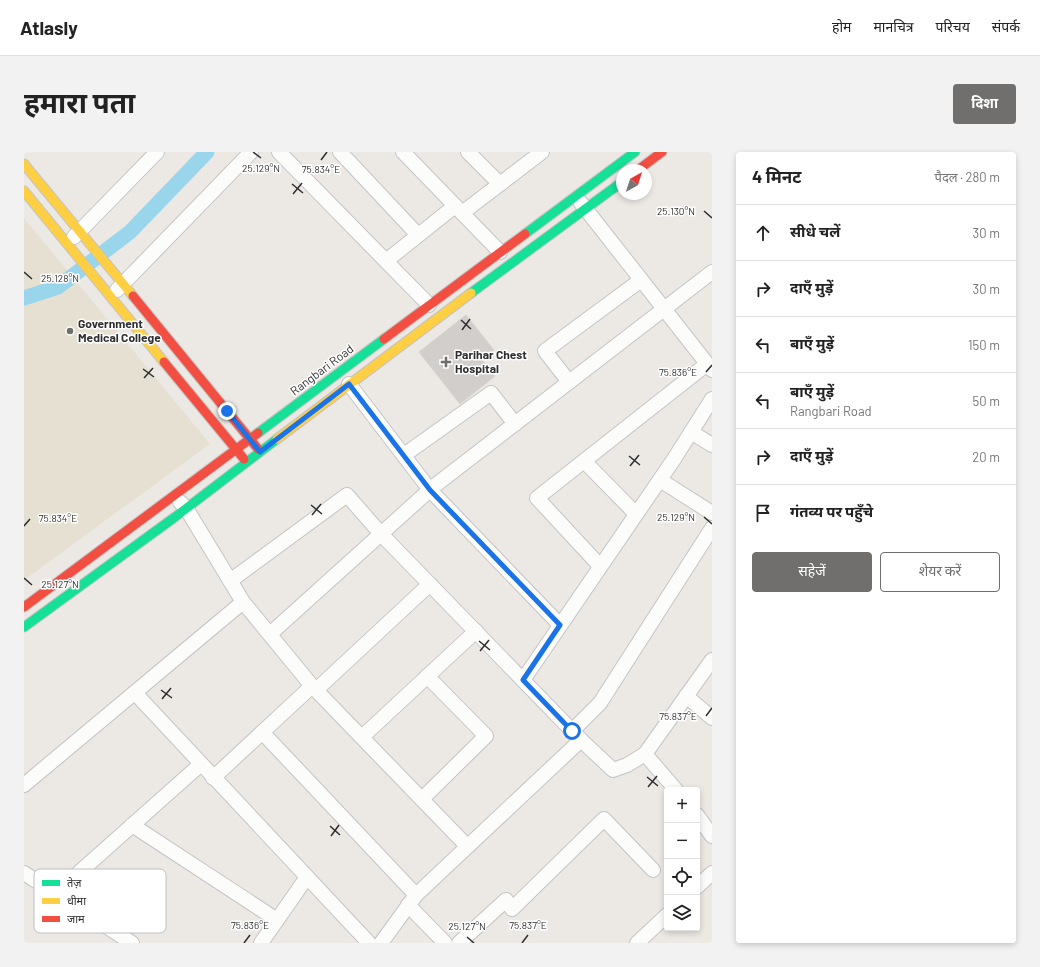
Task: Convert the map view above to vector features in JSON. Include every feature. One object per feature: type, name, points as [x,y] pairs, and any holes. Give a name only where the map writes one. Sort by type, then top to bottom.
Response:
[{"type":"street","points":[[72,248],[84,237],[157,152]]},
{"type":"street","points":[[108,292],[251,152]]},
{"type":"street","points":[[279,152],[430,305]]},
{"type":"street","points":[[340,152],[418,235]]},
{"type":"street","points":[[403,152],[500,252]]},
{"type":"street","points":[[468,152],[500,184]]},
{"type":"street","points":[[386,261],[418,235],[500,184],[542,152]]},
{"type":"street","points":[[646,164],[662,152]]},
{"type":"street","name":"Rangbari Road","points":[[24,607],[576,196],[630,153]]},
{"type":"street","points":[[24,164],[260,452]]},
{"type":"street","points":[[24,627],[186,508],[349,384],[616,186]]},
{"type":"street","points":[[24,191],[247,462]]},
{"type":"street","points":[[576,196],[710,367],[537,498],[600,566]]},
{"type":"street","points":[[270,634],[430,490],[712,272]]},
{"type":"street","points":[[569,382],[546,351],[641,280]]},
{"type":"street","points":[[349,384],[430,490],[560,625]]},
{"type":"street","points":[[404,455],[491,393],[515,424]]},
{"type":"street","points":[[523,680],[660,480],[712,399]]},
{"type":"street","points":[[691,432],[712,445]]},
{"type":"street","points":[[584,461],[636,514]]},
{"type":"street","points":[[660,480],[712,513]]},
{"type":"street","points":[[230,581],[348,494],[382,534],[430,584],[613,770],[628,765],[645,754],[712,660]]},
{"type":"street","points":[[175,495],[186,508],[243,602],[314,688],[467,846]]},
{"type":"street","points":[[381,943],[412,900],[577,735],[600,703],[712,528]]},
{"type":"street","points":[[213,778],[262,732],[314,688],[430,584]]},
{"type":"street","points":[[24,785],[243,602]]},
{"type":"street","points":[[362,737],[476,631]]},
{"type":"street","points":[[422,799],[486,736],[427,676]]},
{"type":"street","points":[[135,693],[368,943]]},
{"type":"street","points":[[686,696],[712,718]]},
{"type":"street","points":[[262,732],[412,900],[445,943]]},
{"type":"street","points":[[645,754],[673,787]]},
{"type":"street","points":[[83,869],[201,764]]},
{"type":"street","points":[[459,943],[506,900],[512,909],[604,819],[653,870]]},
{"type":"street","points":[[700,819],[712,836]]},
{"type":"street","points":[[132,825],[277,920]]},
{"type":"street","points":[[24,872],[34,879]]},
{"type":"street","points":[[700,884],[712,873]]},
{"type":"street","points":[[261,943],[307,877]]},
{"type":"street","points":[[637,943],[664,918]]},
{"type":"street","points":[[117,933],[132,943]]},
{"type":"shaded area","name":"Government Medical College","points":[[24,218],[210,444],[24,580]]},
{"type":"building","points":[[466,315],[494,350],[482,360],[495,376],[460,404],[419,352]]},
{"type":"waterway","points":[[24,298],[58,287],[130,232],[207,152]]},
{"type":"traffic: fast","points":[[525,234],[635,152]]},
{"type":"traffic: fast","points":[[471,293],[616,186]]},
{"type":"traffic: fast","points":[[258,433],[384,339]]},
{"type":"traffic: fast","points":[[24,627],[175,517],[277,439]]},
{"type":"traffic: slow","points":[[24,164],[133,296]]},
{"type":"traffic: slow","points":[[24,191],[164,362]]},
{"type":"traffic: slow","points":[[277,439],[471,293]]},
{"type":"traffic: jam","points":[[646,164],[662,152]]},
{"type":"traffic: jam","points":[[384,339],[525,234]]},
{"type":"traffic: jam","points":[[133,296],[258,449]]},
{"type":"traffic: jam","points":[[164,362],[244,459]]},
{"type":"traffic: jam","points":[[24,607],[258,433]]},
{"type":"place","name":"Government Medical College","points":[[70,331]]},
{"type":"place","name":"Parihar Chest Hospital","points":[[446,362]]},
{"type":"route","points":[[227,411],[260,452],[349,384],[430,490],[560,625],[523,680],[572,731]]}]
